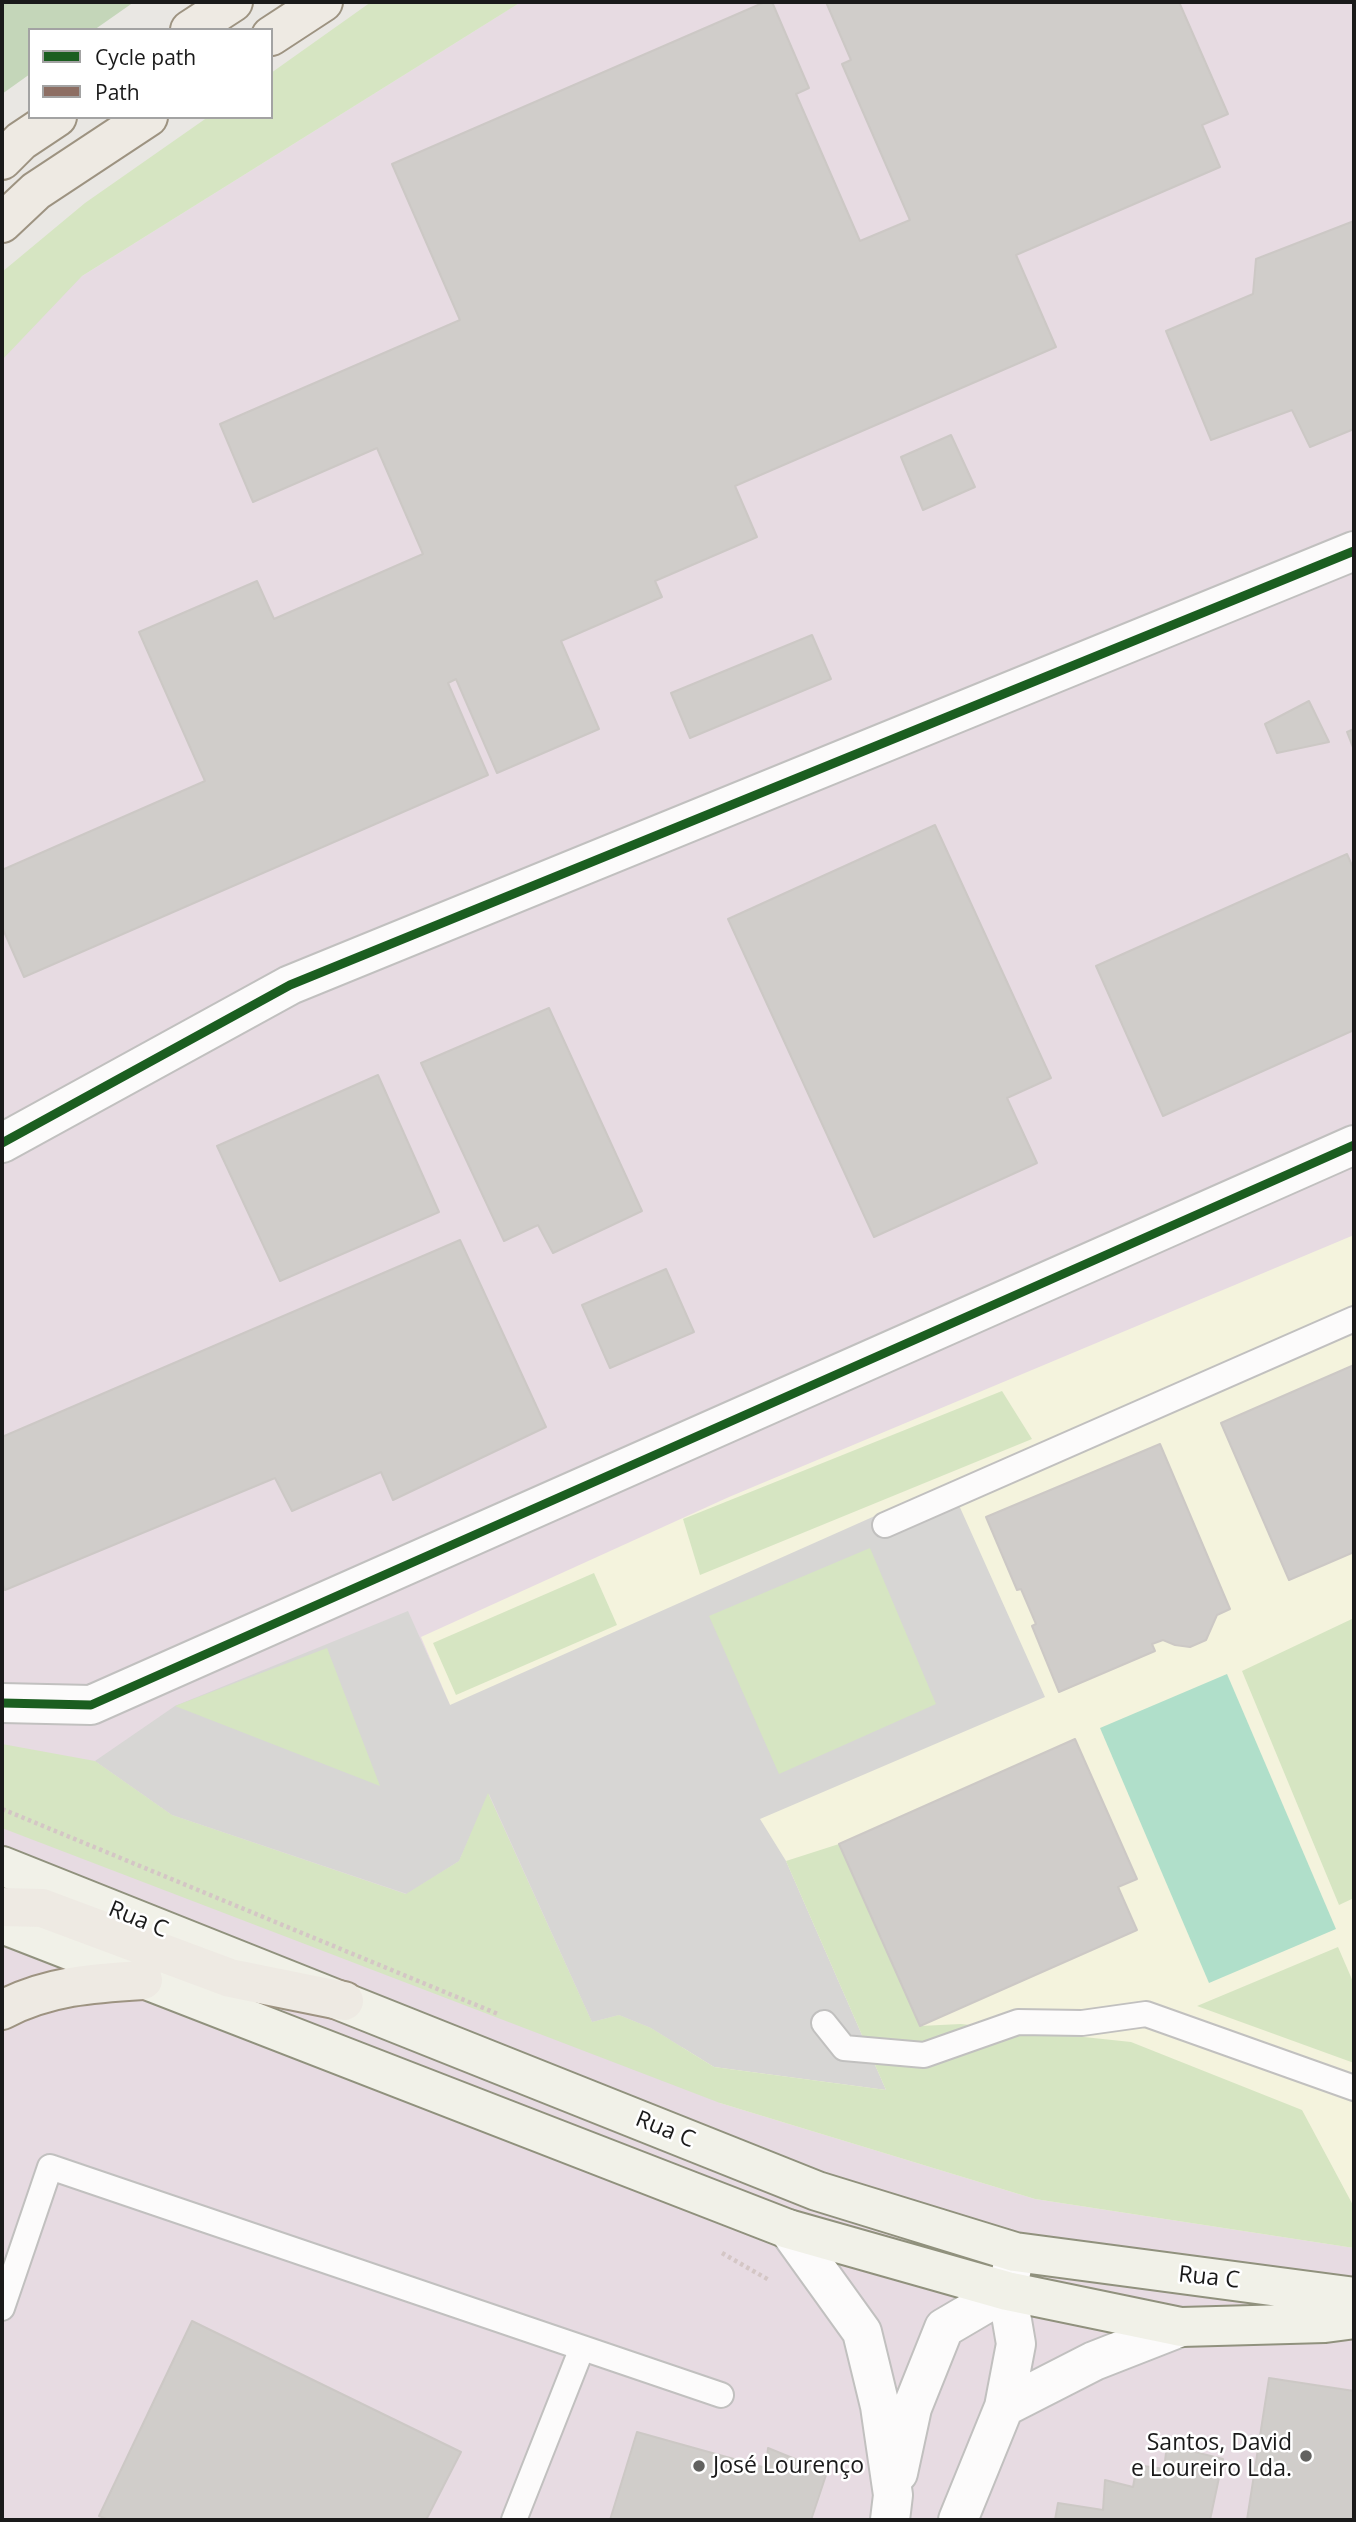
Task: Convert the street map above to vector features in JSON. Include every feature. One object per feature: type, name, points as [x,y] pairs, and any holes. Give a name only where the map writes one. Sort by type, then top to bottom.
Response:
[{"type":"main road","points":[[193,28],[233,2]]},
{"type":"main road","points":[[273,35],[323,2]]},
{"type":"main road","points":[[8,151],[54,119]]},
{"type":"main road","points":[[2,223],[36,191],[145,119]]},
{"type":"main road","points":[[2,1907],[42,1908],[230,1978],[344,2001]]},
{"type":"main road","points":[[2,2010],[26,1997],[80,1984],[143,1980]]},
{"type":"street","points":[[2,1143],[290,985],[1354,551]]},
{"type":"street","points":[[2,1703],[91,1705],[1354,1145]]},
{"type":"street","name":"Rua C","points":[[2,1866],[817,2191],[1015,2252],[1354,2297]]},
{"type":"street","name":"Rua C","points":[[2,1924],[788,2229],[1007,2291],[1181,2327],[1325,2323],[1354,2319]]},
{"type":"street","points":[[788,2229],[862,2332],[880,2406],[892,2507]]},
{"type":"street","points":[[958,2520],[1004,2407],[1016,2344],[1007,2291],[1015,2252]]},
{"type":"street","points":[[892,2507],[912,2408],[944,2328],[1007,2291]]},
{"type":"street","points":[[1004,2407],[1094,2361],[1181,2327]]},
{"type":"lane","points":[[885,1525],[1354,1319]]},
{"type":"lane","points":[[824,2023],[844,2048],[924,2055],[1018,2021],[1082,2023],[1146,2014],[1354,2088]]},
{"type":"lane","points":[[2,2308],[50,2167],[721,2395]]},
{"type":"lane","points":[[514,2520],[582,2348]]},
{"type":"path","points":[[2,1809],[489,2008],[510,2021]]},
{"type":"path","points":[[710,2246],[770,2281]]},
{"type":"shaded area","points":[[2,2],[134,2],[97,28],[28,28],[28,75],[2,94]]},
{"type":"shaded area","points":[[521,2],[1354,2],[1354,2520],[2,2520],[2,326]]},
{"type":"shaded area","points":[[1354,1235],[1354,2248],[1035,2199],[720,2103],[450,1705],[421,1637],[729,1497]]},
{"type":"shaded area","points":[[949,1483],[1045,1697],[760,1819],[786,1861],[886,2090],[714,2067],[651,2028],[619,2015],[592,2022],[489,1794],[459,1861],[407,1894],[172,1815],[95,1761],[175,1706],[408,1611],[450,1705]]},
{"type":"green space","points":[[371,2],[521,2],[82,276],[2,360],[2,272],[85,203],[205,119],[273,119],[273,72]]},
{"type":"green space","points":[[1002,1391],[1032,1439],[700,1575],[683,1519]]},
{"type":"green space","points":[[870,1548],[936,1704],[779,1774],[709,1616]]},
{"type":"green space","points":[[594,1573],[617,1625],[456,1695],[433,1643]]},
{"type":"green space","points":[[1354,1618],[1354,1898],[1339,1905],[1242,1671]]},
{"type":"green space","points":[[327,1648],[380,1786],[175,1706]]},
{"type":"green space","points":[[1227,1674],[1336,1929],[1209,1983],[1100,1728]]},
{"type":"green space","points":[[2,1744],[95,1761],[172,1815],[406,1894],[459,1861],[488,1793],[592,2022],[619,2015],[651,2028],[714,2067],[886,2090],[786,1861],[839,1844],[920,2026],[961,2024],[1131,2042],[1302,2110],[1354,2207],[1354,2248],[1035,2199],[720,2103],[2,1828]]},
{"type":"green space","points":[[1338,1947],[1354,1984],[1354,2063],[1197,2006]]},
{"type":"building","points":[[765,2],[772,2],[809,88],[796,94],[860,241],[910,220],[842,64],[851,60],[826,2],[1179,2],[1228,114],[1202,125],[1220,167],[1016,255],[1056,347],[735,486],[757,537],[655,581],[662,597],[561,641],[599,729],[497,773],[456,679],[448,683],[488,775],[24,977],[2,927],[2,870],[205,781],[139,632],[257,581],[274,619],[423,554],[377,448],[253,502],[220,424],[460,320],[392,164]]},
{"type":"building","points":[[1354,221],[1354,429],[1310,447],[1292,410],[1211,440],[1166,331],[1253,294],[1256,259]]},
{"type":"building","points":[[951,435],[975,487],[923,510],[901,457]]},
{"type":"building","points":[[812,635],[831,679],[690,738],[671,693]]},
{"type":"building","points":[[1309,701],[1329,742],[1277,753],[1265,724]]},
{"type":"building","points":[[1354,729],[1354,750],[1347,732]]},
{"type":"building","points":[[935,825],[1051,1078],[1007,1098],[1037,1163],[874,1237],[728,919]]},
{"type":"building","points":[[1347,854],[1354,870],[1354,1030],[1163,1116],[1096,966]]},
{"type":"building","points":[[549,1008],[642,1211],[553,1253],[538,1225],[504,1241],[421,1063]]},
{"type":"building","points":[[378,1075],[439,1212],[280,1281],[217,1146]]},
{"type":"building","points":[[460,1240],[546,1427],[393,1500],[381,1472],[292,1511],[275,1478],[5,1590],[2,1582],[2,1437]]},
{"type":"building","points":[[666,1269],[694,1332],[610,1368],[582,1305]]},
{"type":"building","points":[[1354,1365],[1354,1552],[1289,1580],[1221,1423]]},
{"type":"building","points":[[1160,1444],[1230,1609],[1217,1615],[1206,1640],[1190,1647],[1163,1640],[1152,1644],[1155,1651],[1059,1692],[1032,1626],[1036,1624],[1021,1589],[1017,1590],[986,1517]]},
{"type":"building","points":[[1075,1739],[1137,1879],[1118,1887],[1137,1930],[920,2026],[839,1844]]},
{"type":"building","points":[[192,2321],[461,2452],[426,2520],[109,2520],[99,2516]]},
{"type":"building","name":"Santos, David e Loureiro Lda.","points":[[1269,2378],[1354,2391],[1354,2520],[1247,2520]]},
{"type":"building","points":[[637,2432],[766,2468],[768,2448],[827,2472],[811,2520],[610,2520]]},
{"type":"building","points":[[1167,2445],[1223,2459],[1210,2520],[1055,2520],[1058,2503],[1103,2510],[1105,2480],[1133,2487],[1137,2465],[1164,2469]]},
{"type":"cycle path","points":[[2,1143],[290,985],[1354,551]]},
{"type":"cycle path","points":[[2,1703],[91,1705],[1354,1145]]},
{"type":"place","name":"Santos, David e Loureiro Lda.","points":[[1306,2456]]},
{"type":"place","name":"José Lourenço","points":[[699,2466]]}]
